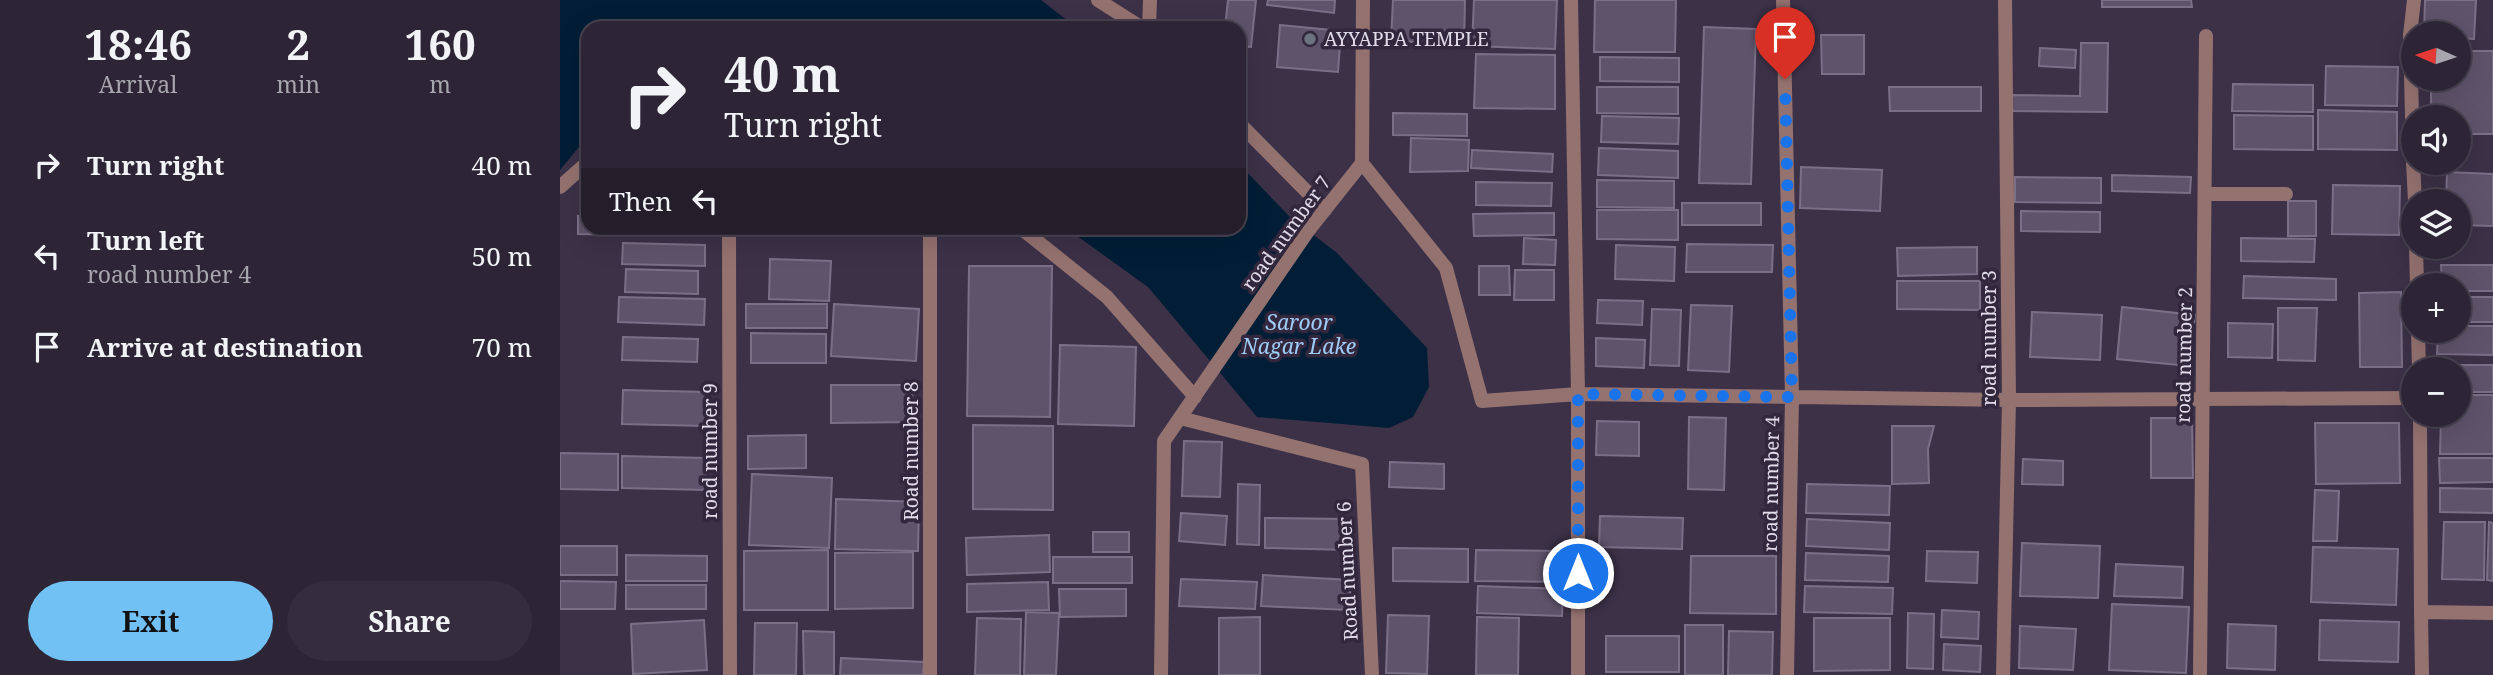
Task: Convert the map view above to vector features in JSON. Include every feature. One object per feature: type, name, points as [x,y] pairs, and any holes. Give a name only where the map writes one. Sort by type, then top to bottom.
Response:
[{"type":"street","points":[[1098,0],[1131,21]]},
{"type":"street","points":[[1149,21],[1150,0]]},
{"type":"street","points":[[1363,0],[1362,163],[1446,268],[1482,401],[1578,394],[2009,400],[2401,398]]},
{"type":"street","points":[[1571,0],[1578,394],[1578,675]]},
{"type":"street","name":"road number 4","points":[[1783,0],[1792,397],[1787,675]]},
{"type":"street","name":"road number 3","points":[[2003,675],[2009,400],[2005,0]]},
{"type":"street","points":[[2412,105],[2410,35],[2414,0]]},
{"type":"street","name":"road number 2","points":[[2200,675],[2207,194],[2206,36]]},
{"type":"street","points":[[1246,130],[1325,211]]},
{"type":"street","name":"road number 7","points":[[1161,675],[1164,441],[1308,230],[1362,163]]},
{"type":"street","points":[[560,187],[581,168]]},
{"type":"street","points":[[2207,194],[2286,194]]},
{"type":"street","name":"road number 9","points":[[729,235],[730,675]]},
{"type":"street","name":"Road number 8","points":[[930,235],[930,675]]},
{"type":"street","points":[[1030,235],[1107,297],[1195,397]]},
{"type":"street","name":"Road number 6","points":[[1180,418],[1362,464],[1372,675]]},
{"type":"street","points":[[2420,427],[2422,675]]},
{"type":"street","points":[[2421,612],[2493,613]]},
{"type":"water","points":[[560,0],[1041,0],[1068,21],[581,21],[581,144],[560,170]]},
{"type":"water","name":"Saroor Nagar Lake","points":[[1246,171],[1289,216],[1337,253],[1427,348],[1429,387],[1413,417],[1389,428],[1257,417],[1148,287],[1076,235],[1246,235]]},
{"type":"building","points":[[1228,0],[1256,0],[1251,47],[1246,47],[1246,21],[1226,21]]},
{"type":"building","points":[[1268,0],[1335,0],[1334,13],[1267,5]]},
{"type":"building","points":[[1393,0],[1465,0],[1464,44],[1391,41]]},
{"type":"building","points":[[1474,0],[1557,0],[1555,49],[1472,46]]},
{"type":"building","points":[[1595,0],[1676,0],[1675,52],[1594,52]]},
{"type":"building","points":[[2102,0],[2191,0],[2192,7],[2102,7]]},
{"type":"building","points":[[2425,0],[2476,0],[2474,39],[2471,39],[2471,21],[2424,21]]},
{"type":"building","points":[[1280,25],[1341,31],[1338,72],[1277,67]]},
{"type":"building","points":[[1704,27],[1756,29],[1751,184],[1699,183]]},
{"type":"building","points":[[1821,35],[1864,35],[1864,74],[1822,74]]},
{"type":"building","points":[[2081,43],[2108,43],[2107,112],[2012,111],[2012,95],[2080,96]]},
{"type":"building","points":[[2040,48],[2076,50],[2075,68],[2039,66]]},
{"type":"building","points":[[2471,51],[2493,51],[2493,134],[2471,134],[2471,105],[2431,105],[2431,91],[2471,91]]},
{"type":"building","points":[[1476,54],[1555,55],[1555,109],[1474,108]]},
{"type":"building","points":[[1600,57],[1679,58],[1679,82],[1600,81]]},
{"type":"building","points":[[2326,66],[2398,67],[2397,106],[2325,105]]},
{"type":"building","points":[[2233,84],[2313,85],[2313,112],[2232,111]]},
{"type":"building","points":[[1597,87],[1678,87],[1678,114],[1597,113]]},
{"type":"building","points":[[1889,87],[1981,87],[1981,111],[1890,111]]},
{"type":"building","points":[[2318,110],[2397,112],[2397,150],[2318,149]]},
{"type":"building","points":[[1393,113],[1467,114],[1467,136],[1393,135]]},
{"type":"building","points":[[2234,115],[2313,116],[2313,150],[2234,149]]},
{"type":"building","points":[[1602,116],[1679,118],[1678,144],[1601,142]]},
{"type":"building","points":[[1411,138],[1469,140],[1468,171],[1410,172]]},
{"type":"building","points":[[1599,148],[1678,151],[1678,178],[1598,175]]},
{"type":"building","points":[[1472,150],[1553,154],[1552,172],[1471,168]]},
{"type":"building","points":[[1801,167],[1882,170],[1880,211],[1800,208]]},
{"type":"building","points":[[2493,174],[2493,226],[2471,225],[2471,189],[2446,189],[2447,175]]},
{"type":"building","points":[[2112,175],[2191,177],[2190,193],[2112,191]]},
{"type":"building","points":[[2015,177],[2101,178],[2101,203],[2015,202]]},
{"type":"building","points":[[1597,180],[1674,181],[1674,208],[1597,207]]},
{"type":"building","points":[[1476,182],[1552,183],[1551,206],[1476,205]]},
{"type":"building","points":[[2333,185],[2400,186],[2399,235],[2332,234]]},
{"type":"building","points":[[2288,201],[2316,201],[2316,236],[2288,236]]},
{"type":"building","points":[[1682,203],[1761,203],[1761,225],[1682,225]]},
{"type":"building","points":[[1597,210],[1678,210],[1678,240],[1597,239]]},
{"type":"building","points":[[2021,211],[2100,212],[2100,232],[2021,231]]},
{"type":"building","points":[[1554,213],[1554,235],[1474,236],[1473,214]]},
{"type":"building","points":[[578,216],[581,216],[581,234],[578,234]]},
{"type":"building","points":[[1524,238],[1556,240],[1555,265],[1523,264]]},
{"type":"building","points":[[2241,238],[2315,239],[2314,262],[2241,261]]},
{"type":"building","points":[[623,243],[705,245],[705,266],[622,264]]},
{"type":"building","points":[[1687,244],[1773,245],[1772,272],[1686,272]]},
{"type":"building","points":[[1616,245],[1675,247],[1674,281],[1615,279]]},
{"type":"building","points":[[1977,247],[1977,274],[1898,276],[1897,248]]},
{"type":"building","points":[[770,259],[831,261],[829,301],[769,299]]},
{"type":"building","points":[[2441,265],[2493,265],[2493,291],[2471,291],[2471,273],[2441,273]]},
{"type":"building","points":[[969,266],[1052,266],[1050,417],[967,416]]},
{"type":"building","points":[[1479,266],[1509,266],[1510,295],[1479,295]]},
{"type":"building","points":[[626,269],[698,271],[698,294],[625,292]]},
{"type":"building","points":[[1515,270],[1554,270],[1554,300],[1514,300]]},
{"type":"building","points":[[2244,276],[2336,279],[2336,300],[2243,298]]},
{"type":"building","points":[[1897,281],[1980,281],[1980,310],[1897,309]]},
{"type":"building","points":[[2401,292],[2401,367],[2360,367],[2359,293]]},
{"type":"building","points":[[619,297],[705,299],[704,325],[618,322]]},
{"type":"building","points":[[2471,297],[2493,297],[2493,322],[2471,322]]},
{"type":"building","points":[[1598,300],[1643,301],[1642,325],[1597,323]]},
{"type":"building","points":[[746,304],[827,304],[827,328],[746,328]]},
{"type":"building","points":[[834,304],[919,309],[916,361],[831,356]]},
{"type":"building","points":[[1691,305],[1732,306],[1729,372],[1688,370]]},
{"type":"building","points":[[2122,307],[2195,315],[2189,366],[2117,359]]},
{"type":"building","points":[[2278,308],[2317,308],[2315,361],[2278,360]]},
{"type":"building","points":[[1652,309],[1681,310],[1679,366],[1650,365]]},
{"type":"building","points":[[2032,312],[2102,315],[2100,360],[2030,357]]},
{"type":"building","points":[[2228,323],[2273,324],[2272,358],[2228,357]]},
{"type":"building","points":[[2471,326],[2493,326],[2493,355],[2437,354],[2437,343],[2471,343]]},
{"type":"building","points":[[751,333],[826,334],[826,363],[751,363]]},
{"type":"building","points":[[623,337],[698,339],[697,362],[622,360]]},
{"type":"building","points":[[1596,338],[1645,340],[1644,368],[1596,366]]},
{"type":"building","points":[[1060,345],[1136,347],[1134,426],[1058,424]]},
{"type":"building","points":[[2471,365],[2493,365],[2493,392],[2471,392]]},
{"type":"building","points":[[831,385],[912,385],[913,422],[831,423]]},
{"type":"building","points":[[623,390],[706,392],[705,426],[622,424]]},
{"type":"building","points":[[2471,395],[2493,395],[2493,454],[2440,454],[2441,427],[2471,427]]},
{"type":"building","points":[[1689,417],[1726,418],[1724,490],[1688,489]]},
{"type":"building","points":[[2151,418],[2192,418],[2193,478],[2151,478]]},
{"type":"building","points":[[1597,421],[1639,422],[1639,456],[1596,455]]},
{"type":"building","points":[[2315,423],[2399,423],[2400,483],[2316,484]]},
{"type":"building","points":[[973,425],[1053,426],[1053,510],[973,509]]},
{"type":"building","points":[[1892,426],[1934,426],[1928,449],[1929,483],[1892,484]]},
{"type":"building","points":[[806,435],[806,468],[748,469],[748,436]]},
{"type":"building","points":[[1184,441],[1222,442],[1220,497],[1182,496]]},
{"type":"building","points":[[560,453],[618,454],[618,490],[560,489]]},
{"type":"building","points":[[622,456],[706,458],[706,490],[622,488]]},
{"type":"building","points":[[2439,458],[2493,458],[2493,482],[2440,483]]},
{"type":"building","points":[[2023,459],[2063,461],[2063,485],[2022,484]]},
{"type":"building","points":[[1390,462],[1444,464],[1444,489],[1389,487]]},
{"type":"building","points":[[752,474],[832,478],[829,548],[749,545]]},
{"type":"building","points":[[1238,484],[1260,485],[1259,545],[1237,544]]},
{"type":"building","points":[[1807,484],[1890,486],[1889,515],[1806,513]]},
{"type":"building","points":[[2440,488],[2493,489],[2493,513],[2440,512]]},
{"type":"building","points":[[2315,490],[2339,491],[2337,541],[2313,541]]},
{"type":"building","points":[[836,499],[919,502],[918,551],[835,549]]},
{"type":"building","points":[[1181,513],[1227,516],[1225,545],[1179,541]]},
{"type":"building","points":[[1600,516],[1683,518],[1682,549],[1599,547]]},
{"type":"building","points":[[1265,518],[1349,519],[1348,550],[1265,548]]},
{"type":"building","points":[[1807,519],[1890,523],[1889,550],[1806,546]]},
{"type":"building","points":[[2444,522],[2485,522],[2484,580],[2442,579]]},
{"type":"building","points":[[2489,522],[2493,523],[2493,581],[2487,580]]},
{"type":"building","points":[[1093,532],[1129,532],[1129,552],[1093,552]]},
{"type":"building","points":[[1049,535],[1050,572],[967,575],[966,538]]},
{"type":"building","points":[[2022,543],[2100,546],[2098,598],[2020,596]]},
{"type":"building","points":[[560,546],[617,546],[617,575],[560,575]]},
{"type":"building","points":[[2313,547],[2398,549],[2396,605],[2311,602]]},
{"type":"building","points":[[1393,548],[1468,549],[1468,582],[1393,581]]},
{"type":"building","points":[[828,550],[828,610],[744,610],[744,551]]},
{"type":"building","points":[[1476,550],[1562,551],[1561,582],[1475,581]]},
{"type":"building","points":[[1927,551],[1978,552],[1977,583],[1926,581]]},
{"type":"building","points":[[913,552],[913,608],[835,609],[835,553]]},
{"type":"building","points":[[1806,553],[1889,556],[1888,582],[1805,580]]},
{"type":"building","points":[[626,555],[707,556],[707,581],[626,581]]},
{"type":"building","points":[[1691,556],[1776,556],[1776,614],[1690,613]]},
{"type":"building","points":[[1053,557],[1132,557],[1132,583],[1053,583]]},
{"type":"building","points":[[2116,564],[2183,567],[2182,598],[2114,596]]},
{"type":"building","points":[[1263,575],[1351,580],[1349,610],[1261,606]]},
{"type":"building","points":[[1181,579],[1257,582],[1255,609],[1179,606]]},
{"type":"building","points":[[560,581],[616,582],[615,609],[560,609]]},
{"type":"building","points":[[1048,582],[1049,610],[967,612],[967,584]]},
{"type":"building","points":[[626,585],[706,585],[706,609],[626,609]]},
{"type":"building","points":[[1478,586],[1563,589],[1562,616],[1477,613]]},
{"type":"building","points":[[1805,586],[1893,588],[1892,614],[1804,612]]},
{"type":"building","points":[[1059,589],[1126,589],[1126,616],[1060,617]]},
{"type":"building","points":[[2112,604],[2189,607],[2186,673],[2109,670]]},
{"type":"building","points":[[1942,610],[1979,612],[1978,639],[1941,637]]},
{"type":"building","points":[[1026,612],[1059,613],[1056,675],[1024,675]]},
{"type":"building","points":[[1908,613],[1934,614],[1933,669],[1907,668]]},
{"type":"building","points":[[1388,615],[1429,616],[1427,674],[1386,673]]},
{"type":"building","points":[[1260,617],[1260,675],[1219,675],[1219,618]]},
{"type":"building","points":[[1477,617],[1519,618],[1518,675],[1476,675]]},
{"type":"building","points":[[977,618],[1021,619],[1020,675],[975,675]]},
{"type":"building","points":[[1814,618],[1890,618],[1890,670],[1814,671]]},
{"type":"building","points":[[704,620],[707,670],[633,674],[631,624]]},
{"type":"building","points":[[2320,620],[2399,622],[2398,662],[2319,660]]},
{"type":"building","points":[[755,623],[797,623],[796,675],[754,675]]},
{"type":"building","points":[[2228,624],[2276,626],[2275,670],[2227,668]]},
{"type":"building","points":[[1685,625],[1723,625],[1723,675],[1685,675]]},
{"type":"building","points":[[2020,626],[2076,629],[2073,670],[2019,668]]},
{"type":"building","points":[[803,631],[834,632],[834,675],[804,675]]},
{"type":"building","points":[[1729,631],[1773,632],[1772,675],[1728,675]]},
{"type":"building","points":[[1606,636],[1679,636],[1679,672],[1606,672]]},
{"type":"building","points":[[1944,644],[1981,646],[1980,672],[1943,670]]},
{"type":"building","points":[[841,658],[924,662],[923,675],[840,675]]},
{"type":"place","name":"AYYAPPA TEMPLE","points":[[1310,39]]},
{"type":"route","points":[[1578,573],[1578,394],[1792,397],[1785,79]]}]
